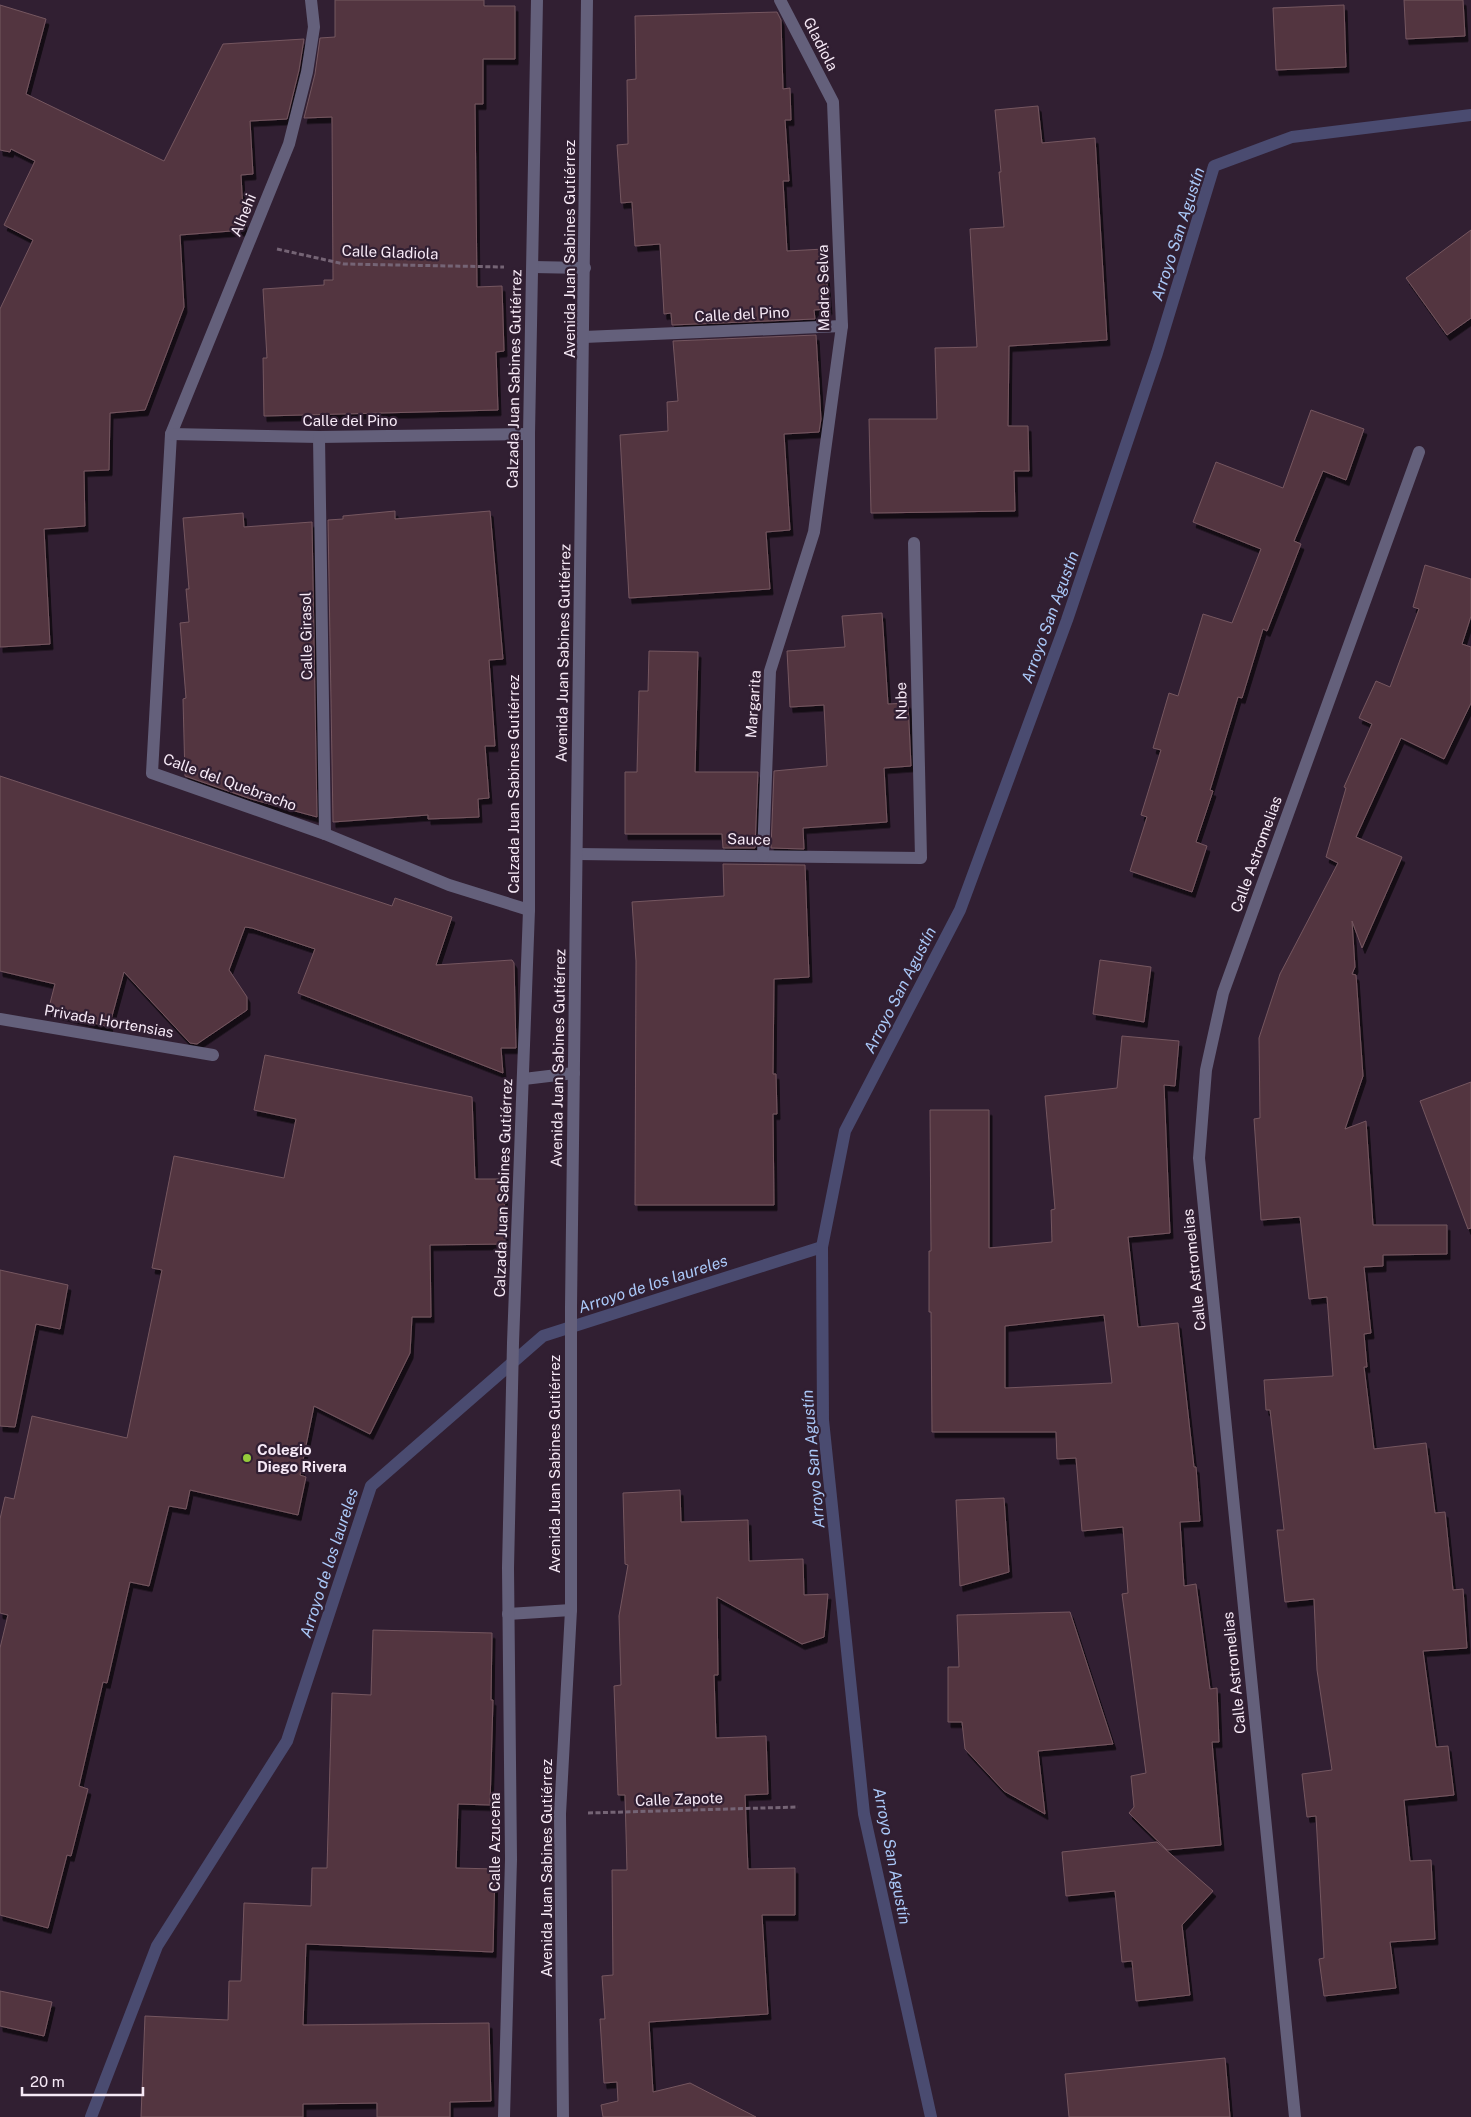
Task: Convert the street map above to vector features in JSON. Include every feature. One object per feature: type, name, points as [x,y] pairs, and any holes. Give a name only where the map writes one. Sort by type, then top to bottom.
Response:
[{"type":"street","name":"Alhehi","points":[[171,434],[289,144],[307,72],[313,36],[311,0]]},
{"type":"street","name":"Calzada Juan Sabines Gutiérrez","points":[[508,1568],[513,1343],[530,910],[529,434],[538,0]]},
{"type":"street","name":"Avenida Juan Sabines Gutiérrez","points":[[563,2117],[560,1814],[571,1610],[571,1307],[587,0]]},
{"type":"street","name":"Gladiola","points":[[780,0],[833,102]]},
{"type":"street","name":"Madre Selva","points":[[814,532],[842,326],[833,102]]},
{"type":"street","points":[[533,267],[584,268]]},
{"type":"street","name":"Calle del Pino","points":[[584,337],[842,326]]},
{"type":"street","name":"Calle del Pino","points":[[171,434],[320,437],[529,434]]},
{"type":"street","name":"Calle del Quebracho","points":[[171,434],[152,773],[325,834],[449,885],[530,910]]},
{"type":"street","name":"Calle Girasol","points":[[320,437],[325,834]]},
{"type":"street","name":"Calle Astromelias","points":[[1295,2117],[1199,1158],[1206,1070],[1223,993],[1419,452]]},
{"type":"street","name":"Margarita","points":[[763,855],[770,671],[814,532]]},
{"type":"street","name":"Nube","points":[[914,542],[921,858]]},
{"type":"street","name":"Sauce","points":[[577,854],[921,858]]},
{"type":"street","name":"Privada Hortensias","points":[[0,1019],[213,1056]]},
{"type":"street","points":[[524,1079],[574,1073]]},
{"type":"street","name":"Calle Azucena","points":[[504,2117],[511,1859],[508,1568]]},
{"type":"street","points":[[508,1614],[571,1610]]},
{"type":"path","name":"Calle Gladiola","points":[[249,243],[344,264],[533,267]]},
{"type":"path","name":"Calle Zapote","points":[[560,1814],[798,1807]]},
{"type":"building","points":[[335,0],[484,0],[484,6],[515,6],[515,59],[483,59],[483,104],[475,104],[477,287],[502,286],[504,351],[496,352],[498,410],[264,416],[263,358],[267,358],[263,289],[324,285],[324,280],[333,280],[332,117],[304,118],[315,74],[320,38],[335,37]]},
{"type":"building","points":[[1404,0],[1463,0],[1465,36],[1406,39]]},
{"type":"building","points":[[0,5],[46,19],[26,94],[164,161],[223,44],[304,39],[299,70],[287,119],[250,121],[253,174],[241,175],[244,230],[180,235],[184,307],[145,410],[110,413],[109,470],[84,471],[85,526],[44,529],[50,644],[0,647],[0,309],[33,240],[4,225],[35,161],[11,149],[10,152],[0,150]]},
{"type":"building","points":[[1344,5],[1346,67],[1276,70],[1273,8]]},
{"type":"building","points":[[777,12],[781,20],[783,89],[790,88],[791,120],[785,120],[789,181],[783,181],[787,251],[824,249],[829,309],[814,310],[815,319],[672,325],[671,313],[664,314],[660,244],[635,246],[632,202],[621,203],[617,145],[628,144],[627,80],[636,79],[635,16]]},
{"type":"building","points":[[1038,106],[1042,143],[1095,138],[1107,340],[1009,346],[1008,426],[1028,426],[1029,471],[1014,471],[1015,511],[871,513],[869,419],[937,419],[935,348],[977,347],[970,229],[1004,227],[995,110]]},
{"type":"building","points":[[1471,230],[1471,318],[1447,335],[1406,278]]},
{"type":"building","points":[[816,335],[821,419],[819,432],[784,434],[790,530],[766,532],[770,589],[629,598],[620,435],[668,431],[667,402],[678,401],[673,341]]},
{"type":"building","points":[[1311,410],[1364,429],[1346,480],[1323,471],[1294,541],[1301,544],[1267,631],[1263,629],[1242,698],[1238,697],[1210,790],[1213,791],[1196,842],[1207,846],[1192,892],[1130,871],[1147,817],[1141,815],[1161,750],[1153,748],[1169,693],[1178,696],[1203,614],[1232,623],[1261,549],[1193,522],[1216,462],[1283,488]]},
{"type":"building","points":[[395,511],[395,519],[490,511],[503,659],[489,660],[495,746],[485,746],[489,798],[478,799],[479,817],[428,819],[428,815],[333,822],[328,520],[343,519],[343,516]]},
{"type":"building","points":[[243,513],[244,527],[312,522],[317,817],[251,799],[185,776],[183,699],[186,698],[180,623],[189,622],[186,589],[189,589],[183,518]]},
{"type":"building","points":[[1425,565],[1471,579],[1471,616],[1462,644],[1471,647],[1471,703],[1444,759],[1401,738],[1356,837],[1402,857],[1362,948],[1352,921],[1355,967],[1352,974],[1356,975],[1363,1076],[1345,1129],[1366,1121],[1373,1225],[1447,1225],[1447,1254],[1383,1255],[1383,1266],[1364,1267],[1371,1333],[1364,1334],[1367,1367],[1364,1367],[1374,1449],[1426,1443],[1435,1513],[1445,1512],[1453,1590],[1463,1589],[1467,1648],[1423,1651],[1436,1747],[1448,1746],[1454,1795],[1404,1800],[1410,1861],[1431,1860],[1435,1939],[1390,1942],[1396,1988],[1324,1996],[1319,1959],[1324,1958],[1316,1816],[1307,1817],[1302,1774],[1332,1770],[1317,1670],[1314,1599],[1285,1602],[1277,1530],[1284,1530],[1270,1410],[1266,1410],[1264,1380],[1333,1376],[1327,1297],[1309,1299],[1300,1217],[1261,1220],[1254,1119],[1260,1118],[1259,1038],[1280,974],[1338,863],[1326,857],[1346,788],[1344,787],[1372,724],[1359,718],[1376,681],[1390,687],[1419,609],[1413,607]]},
{"type":"building","points":[[882,613],[888,704],[908,703],[911,766],[884,768],[887,822],[803,828],[804,849],[771,848],[774,771],[827,766],[824,705],[790,707],[787,651],[845,647],[842,616]]},
{"type":"building","points":[[649,651],[698,652],[695,772],[758,772],[755,848],[723,848],[722,834],[625,834],[625,772],[637,772],[639,691],[648,691]]},
{"type":"building","points":[[0,776],[392,906],[395,898],[452,917],[436,965],[512,960],[514,963],[516,1048],[501,1048],[503,1073],[298,993],[315,949],[245,927],[229,970],[247,997],[247,1010],[197,1044],[190,1043],[124,972],[109,1027],[48,1011],[55,984],[0,971]]},
{"type":"building","points":[[723,864],[805,865],[809,977],[774,979],[773,1074],[776,1074],[777,1114],[773,1114],[774,1205],[635,1205],[636,961],[632,902],[724,896]]},
{"type":"building","points":[[1100,960],[1151,967],[1144,1022],[1093,1014]]},
{"type":"building","points":[[1122,1036],[1179,1041],[1175,1086],[1164,1085],[1170,1233],[1128,1237],[1138,1327],[1178,1323],[1194,1467],[1196,1467],[1200,1521],[1180,1522],[1184,1586],[1196,1584],[1210,1689],[1217,1688],[1219,1742],[1212,1742],[1221,1845],[1167,1850],[1129,1813],[1134,1807],[1131,1776],[1146,1773],[1122,1594],[1128,1593],[1123,1527],[1082,1531],[1076,1458],[1057,1459],[1056,1432],[932,1432],[931,1312],[929,1312],[929,1251],[931,1251],[930,1110],[989,1110],[989,1248],[1052,1242],[1051,1210],[1055,1209],[1045,1096],[1117,1088]],"holes":[[[1104,1315],[1112,1383],[1005,1388],[1005,1326]]]},
{"type":"building","points":[[265,1055],[472,1097],[475,1179],[504,1179],[505,1244],[430,1245],[431,1317],[412,1317],[410,1353],[370,1434],[314,1406],[300,1475],[306,1477],[298,1515],[190,1490],[186,1509],[169,1506],[149,1586],[130,1582],[107,1683],[103,1682],[79,1786],[88,1789],[71,1856],[67,1855],[48,1928],[0,1915],[0,1648],[8,1615],[0,1613],[0,1519],[5,1497],[14,1499],[32,1416],[127,1438],[162,1270],[152,1268],[174,1156],[284,1178],[296,1119],[254,1110]]},
{"type":"building","points":[[1471,1082],[1471,1228],[1468,1229],[1420,1101]]},
{"type":"building","points":[[0,1270],[68,1285],[60,1329],[36,1324],[15,1427],[0,1426]]},
{"type":"building","points":[[680,1490],[681,1522],[748,1520],[749,1561],[803,1559],[804,1595],[828,1594],[824,1637],[802,1644],[717,1597],[718,1675],[714,1675],[716,1738],[766,1736],[768,1794],[745,1795],[748,1869],[795,1868],[795,1915],[762,1915],[768,2014],[649,2022],[653,2092],[690,2083],[756,2117],[603,2117],[601,2105],[618,2101],[617,2082],[604,2083],[600,2019],[605,2019],[602,1976],[613,1975],[612,1870],[627,1870],[625,1795],[618,1795],[614,1686],[621,1685],[619,1616],[628,1565],[625,1564],[623,1493]]},
{"type":"building","points":[[1004,1498],[1009,1572],[960,1586],[956,1500]]},
{"type":"building","points":[[1070,1612],[1113,1744],[1038,1751],[1045,1814],[1004,1791],[965,1749],[962,1722],[948,1722],[948,1667],[959,1667],[957,1615]]},
{"type":"building","points":[[373,1630],[492,1633],[491,1700],[493,1700],[490,1805],[458,1804],[456,1868],[495,1869],[493,1952],[306,1944],[303,2025],[489,2023],[491,2101],[450,2102],[450,2117],[377,2117],[377,2103],[303,2104],[303,2117],[141,2117],[145,2016],[228,2020],[229,1981],[241,1981],[244,1903],[311,1906],[312,1868],[327,1868],[332,1693],[371,1695]]},
{"type":"building","points":[[1157,1842],[1213,1891],[1182,1925],[1190,1995],[1136,2001],[1132,1961],[1122,1962],[1115,1891],[1066,1896],[1062,1852]]},
{"type":"building","points":[[0,1991],[52,2002],[44,2036],[0,2026]]},
{"type":"building","points":[[1225,2058],[1230,2117],[1069,2117],[1065,2074]]},
{"type":"waterway","name":"Arroyo San Agustín","points":[[931,2117],[864,1814],[823,1420],[822,1247],[845,1131],[960,910],[1067,620],[1157,353],[1214,166],[1292,137],[1471,115]]},
{"type":"waterway","name":"Arroyo de los laureles","points":[[91,2117],[157,1946],[287,1741],[371,1486],[543,1336],[822,1247]]},
{"type":"place","name":"Colegio Diego Rivera","points":[[247,1458]]}]
